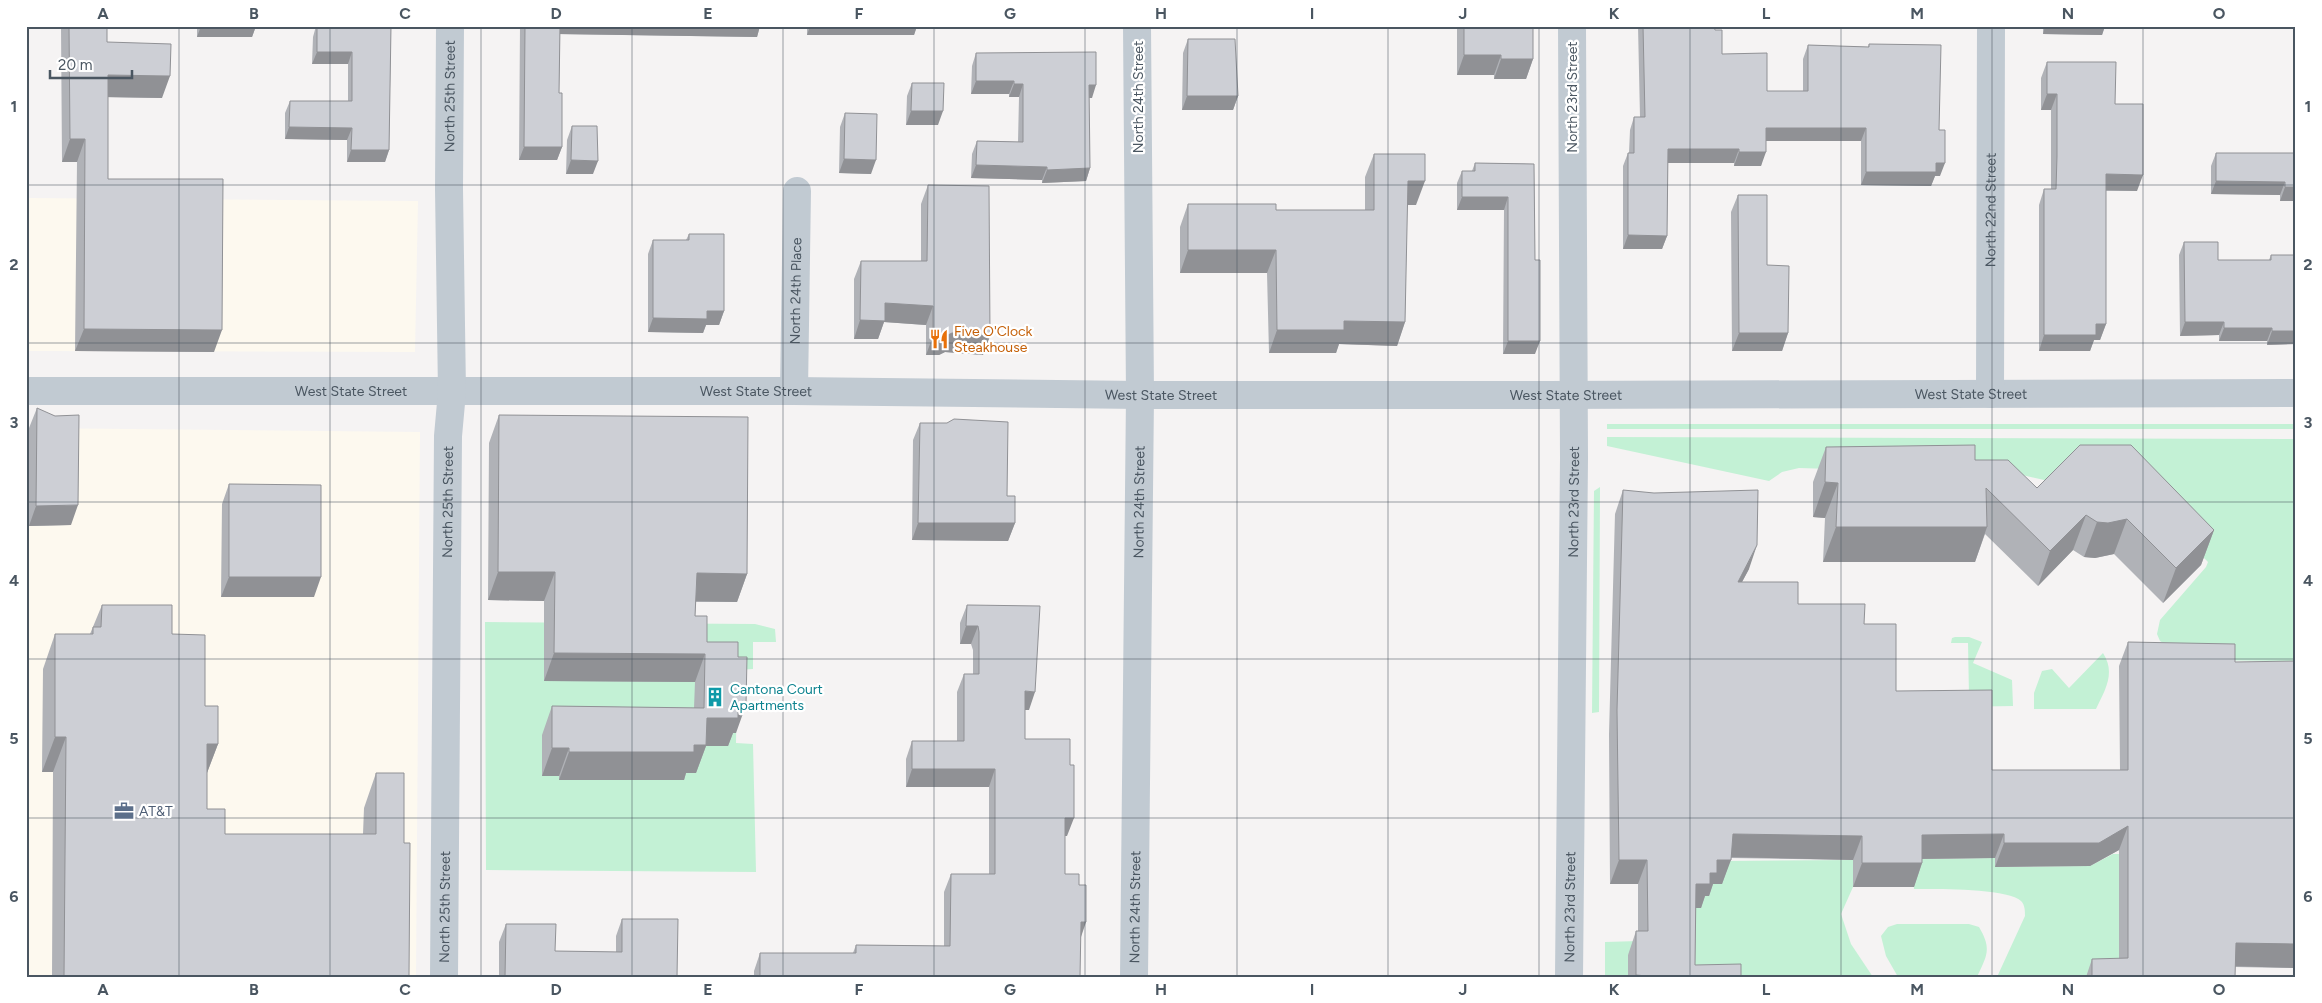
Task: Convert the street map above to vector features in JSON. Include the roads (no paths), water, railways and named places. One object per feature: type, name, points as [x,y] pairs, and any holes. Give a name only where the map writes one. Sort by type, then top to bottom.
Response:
[{"type":"street","name":"North 25th Street","points":[[444,977],[448,493],[452,392],[449,189],[450,26]]},
{"type":"street","name":"North 24th Street","points":[[1134,977],[1140,395],[1137,26]]},
{"type":"street","name":"North 23rd Street","points":[[1569,977],[1573,395],[1572,26]]},
{"type":"street","name":"North 22nd Street","points":[[1990,26],[1990,394]]},
{"type":"street","name":"North 24th Place","points":[[794,391],[797,191]]},
{"type":"street","name":"West State Street","points":[[26,391],[794,391],[1140,395],[2296,393]]},
{"type":"place","name":"Five O'Clock Steakhouse","points":[[939,339]]},
{"type":"place","name":"Cantona Court Apartments","points":[[715,697]]},
{"type":"place","name":"AT&T","points":[[124,811]]}]
